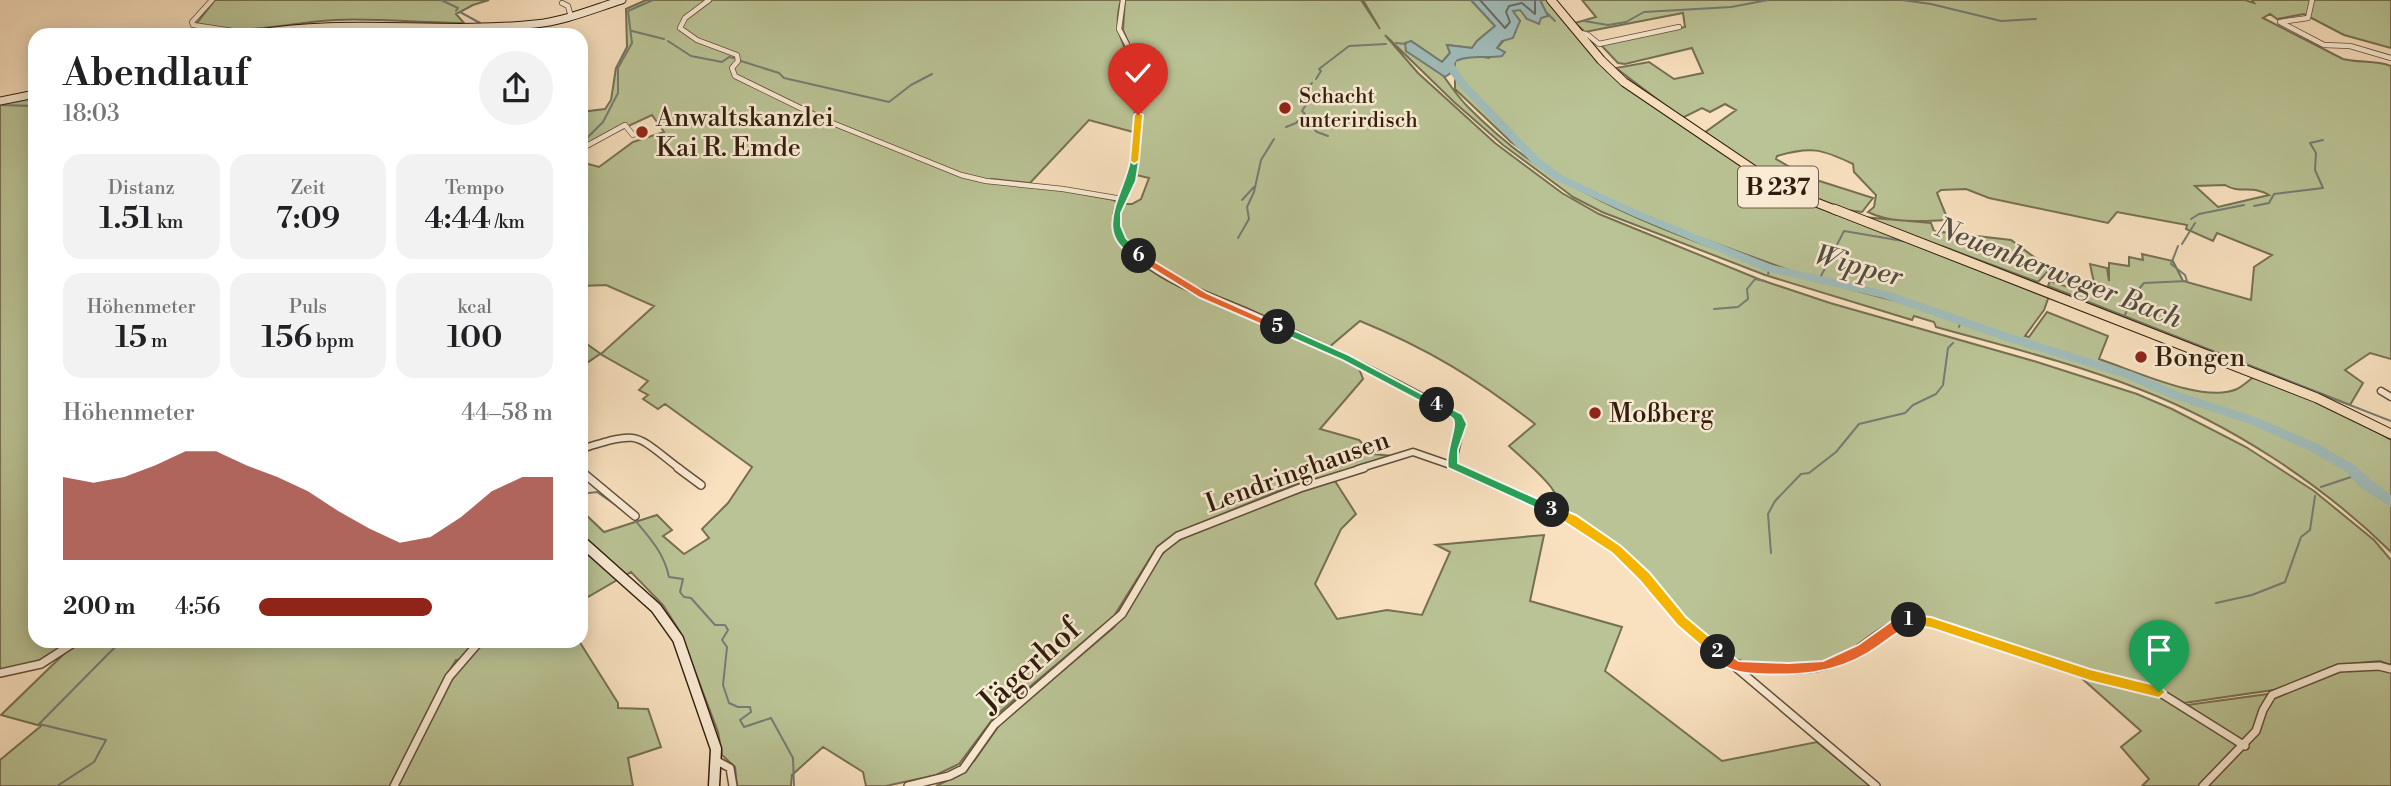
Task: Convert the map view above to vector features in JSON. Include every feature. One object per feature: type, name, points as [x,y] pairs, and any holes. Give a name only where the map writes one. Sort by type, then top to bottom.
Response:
[{"type":"main road","points":[[306,28],[511,26],[570,17],[622,0]]},
{"type":"main road","name":"B 237","points":[[1551,0],[1624,82],[1782,189],[2317,398],[2391,434]]},
{"type":"main road","points":[[0,101],[28,95]]},
{"type":"main road","points":[[588,547],[643,595],[673,630],[708,721],[717,761],[715,786]]},
{"type":"street","points":[[212,0],[192,22],[193,25],[212,28]]},
{"type":"street","points":[[709,0],[685,18],[680,28],[697,40],[737,55],[738,61],[732,68],[735,76],[825,120],[975,179],[1122,199]]},
{"type":"street","points":[[1123,0],[1119,29],[1133,56],[1141,82],[1133,174],[1116,213],[1116,226],[1122,240],[1131,250],[1172,278],[1346,357],[1458,417],[1461,424],[1452,450],[1452,465]]},
{"type":"street","points":[[2312,0],[2308,18],[2280,22],[2324,45],[2350,46],[2391,58]]},
{"type":"street","points":[[562,3],[568,6],[570,17]]},
{"type":"street","points":[[1578,32],[1588,34],[1599,44],[1679,27]]},
{"type":"street","points":[[588,145],[625,125],[633,135]]},
{"type":"street","points":[[2381,391],[2391,397]]},
{"type":"street","points":[[588,447],[625,436],[638,437],[701,485]]},
{"type":"street","name":"Lendringhausen","points":[[1160,550],[1178,537],[1286,493],[1413,452],[1452,465],[1572,519],[1617,550],[1645,577],[1681,621],[1876,786]]},
{"type":"street","points":[[588,477],[635,516]]},
{"type":"street","name":"Jägerhof","points":[[908,786],[935,781],[963,769],[994,725],[1122,614],[1160,550]]},
{"type":"street","points":[[1736,667],[1788,669],[1824,666],[1847,658],[1897,624],[1913,619],[1931,622],[2090,675],[2159,692],[2245,746]]},
{"type":"street","points":[[0,673],[41,664],[66,648]]},
{"type":"street","points":[[394,786],[449,677],[474,648]]},
{"type":"street","points":[[2203,786],[2256,732],[2263,710],[2272,695],[2339,668],[2379,666],[2391,669]]},
{"type":"street","points":[[717,761],[730,768],[733,786]]},
{"type":"green space","points":[[215,0],[489,0],[456,14],[464,23],[351,20],[263,28],[210,28],[197,23]]},
{"type":"green space","points":[[646,0],[709,0],[696,12],[712,0],[1121,0],[1118,13],[1119,32],[1136,85],[1133,132],[1089,120],[1030,183],[992,179],[994,183],[1063,190],[1114,200],[1117,203],[1113,227],[1119,240],[1130,252],[1194,293],[1358,366],[1363,379],[1320,429],[1359,440],[1373,454],[1393,456],[1326,478],[1305,480],[1174,534],[1157,547],[1114,616],[995,716],[959,764],[936,775],[886,786],[866,786],[863,772],[823,747],[792,775],[791,786],[737,786],[735,767],[722,755],[718,732],[680,632],[663,605],[631,572],[588,597],[588,517],[604,532],[657,515],[672,530],[663,536],[684,554],[709,538],[702,529],[728,503],[752,467],[665,404],[658,409],[643,399],[648,395],[639,390],[648,381],[600,354],[588,362],[588,345],[601,354],[654,306],[606,285],[588,286],[588,164],[599,167],[633,142],[664,132],[652,115],[588,145],[588,111],[605,109],[611,100],[616,68],[627,47],[626,9]]},
{"type":"green space","points":[[1125,0],[1361,0],[1380,29],[1363,0],[1471,0],[1495,26],[1472,48],[1447,45],[1450,53],[1442,62],[1411,41],[1406,51],[1442,74],[1478,117],[1535,164],[1604,203],[1697,242],[1793,274],[1939,312],[1907,300],[1805,276],[1635,214],[1560,177],[1511,142],[1455,89],[1455,61],[1471,55],[1489,58],[1520,21],[1512,11],[1520,9],[1527,19],[1547,15],[1540,0],[1548,0],[1605,69],[1760,179],[2049,296],[2044,310],[2025,336],[2029,337],[2047,312],[2108,336],[2099,359],[2168,384],[2206,392],[2223,392],[2237,389],[2255,376],[2319,401],[2391,440],[2391,552],[2335,502],[2304,479],[2240,438],[2173,403],[2089,371],[1936,327],[1934,322],[1914,316],[1912,320],[1765,275],[1602,212],[1573,197],[1503,145],[1385,35],[1418,73],[1495,143],[1562,193],[1599,214],[1761,280],[2137,394],[2246,447],[2314,491],[2374,540],[2391,560],[2391,665],[2380,661],[2337,665],[2287,688],[2184,703],[2142,682],[2088,672],[1921,617],[1894,623],[1845,656],[1817,665],[1771,666],[1748,663],[1728,655],[1695,629],[1640,567],[1567,511],[1546,481],[1509,446],[1535,424],[1493,393],[1430,354],[1360,321],[1328,348],[1188,285],[1161,270],[1125,240],[1119,222],[1123,204],[1132,204],[1141,199],[1149,178],[1136,175],[1137,139],[1144,90],[1138,64],[1123,30]]},
{"type":"green space","points":[[1582,0],[2245,0],[2254,3],[2252,0],[2391,0],[2391,48],[2344,35],[2304,14],[2277,19],[2270,14],[2263,18],[2343,59],[2391,66],[2391,359],[2370,353],[2345,370],[2363,383],[2350,405],[2048,286],[2050,281],[2092,295],[2094,283],[2090,264],[2107,268],[2109,281],[2109,263],[2129,266],[2129,257],[2143,260],[2142,254],[2173,261],[2183,281],[2251,300],[2254,267],[2272,255],[2217,233],[2213,241],[2186,229],[2187,225],[2117,212],[2108,223],[1989,198],[1966,189],[1941,190],[1937,193],[1948,220],[1907,221],[1877,216],[1868,212],[1874,207],[1876,195],[1854,172],[1853,164],[1833,155],[1808,150],[1777,156],[1776,159],[1807,177],[1873,198],[1862,212],[1842,209],[1800,193],[1759,170],[1704,133],[1736,110],[1725,104],[1710,112],[1702,108],[1682,118],[1616,68],[1649,62],[1674,79],[1703,73],[1692,48],[1625,64],[1618,63],[1601,45],[1685,27],[1683,13],[1585,32],[1575,23],[1596,17]],"holes":[[[2225,185],[2230,188],[2258,190],[2269,195],[2218,207],[2195,186]]]},
{"type":"green space","points":[[28,97],[28,648],[69,648],[57,656],[0,673],[0,103]]},
{"type":"green space","points":[[1863,217],[1931,223],[1934,231],[2011,240],[2050,269],[2038,282]]},
{"type":"green space","points":[[1335,481],[1356,514],[1341,529],[1315,584],[1337,619],[1387,610],[1422,615],[1450,552],[1436,545],[1544,535],[1530,601],[1622,627],[1605,671],[1722,761],[1817,742],[1871,786],[936,786],[959,775],[974,761],[1000,724],[1113,628],[1128,610],[1157,561],[1176,542],[1244,511]]},
{"type":"green space","points":[[70,648],[583,648],[618,703],[618,708],[648,709],[661,747],[628,758],[633,786],[397,786],[450,682],[465,660],[456,660],[447,675],[390,786],[0,786],[0,760],[41,726],[1,715]]},
{"type":"green space","points":[[2380,668],[2391,672],[2391,786],[2142,786],[2149,779],[2121,747],[2141,731],[2078,675],[2138,687],[2180,706],[2290,691],[2341,671]]},
{"type":"water","points":[[1471,0],[1540,0],[1548,16],[1541,18],[1539,24],[1527,19],[1520,10],[1513,11],[1520,21],[1513,38],[1502,41],[1497,48],[1505,52],[1502,56],[1455,61],[1455,70],[1445,77],[1406,51],[1405,43],[1411,41],[1442,62],[1450,53],[1447,45],[1472,48],[1495,26]]},
{"type":"waterway","points":[[441,0],[458,8],[456,11]]},
{"type":"waterway","points":[[588,137],[603,122],[618,93],[618,68],[632,43],[628,11],[653,0]]},
{"type":"waterway","points":[[1584,21],[1608,25],[1626,22],[1644,12],[1731,7],[1768,0]]},
{"type":"waterway","points":[[1902,0],[1931,4],[2001,21],[2036,19]]},
{"type":"waterway","points":[[460,12],[480,23]]},
{"type":"waterway","points":[[1547,13],[1555,21]]},
{"type":"waterway","points":[[632,31],[664,39]]},
{"type":"waterway","points":[[668,41],[691,56],[722,62],[729,57],[734,58]]},
{"type":"waterway","points":[[1396,43],[1406,44]]},
{"type":"waterway","points":[[1316,79],[1321,71],[1319,69],[1349,46],[1386,44]]},
{"type":"waterway","name":"Wipper","points":[[1452,59],[1449,64],[1462,84],[1536,161],[1559,178],[1637,214],[1769,268],[1886,295],[2129,375],[2172,394],[2254,421],[2313,447],[2351,469],[2391,502]]},
{"type":"waterway","points":[[741,61],[779,73],[784,78],[889,102],[911,85],[932,74]]},
{"type":"waterway","points":[[1302,117],[1305,114],[1302,111],[1312,95],[1307,88],[1312,83]]},
{"type":"waterway","points":[[0,105],[28,106]]},
{"type":"waterway","points":[[1286,127],[1302,117]]},
{"type":"waterway","points":[[1302,117],[1317,132],[1328,136]]},
{"type":"waterway","points":[[1238,238],[1249,219],[1247,207],[1254,192],[1261,160],[1274,139]]},
{"type":"waterway","points":[[2254,206],[2269,203],[2274,194],[2323,188],[2315,170],[2316,153],[2310,143],[2323,140]]},
{"type":"waterway","points":[[1242,200],[1254,187]]},
{"type":"waterway","points":[[2191,219],[2199,214],[2244,205]]},
{"type":"waterway","points":[[2182,244],[2195,223]]},
{"type":"waterway","name":"Neuenherweger Bach","points":[[1819,280],[1844,231],[1903,241]]},
{"type":"waterway","name":"Neuenherweger Bach","points":[[1942,246],[2124,317]]},
{"type":"waterway","points":[[2124,317],[2134,295],[2144,283],[2187,281],[2185,275],[2171,264],[2178,246]]},
{"type":"waterway","name":"Wipper","points":[[1768,275],[1769,268]]},
{"type":"waterway","points":[[1714,309],[1738,307],[1748,299],[1747,289],[1755,279],[1765,281]]},
{"type":"waterway","name":"Neuenherweger Bach","points":[[2124,317],[2391,421]]},
{"type":"waterway","name":"Wipper","points":[[1959,327],[1961,321]]},
{"type":"waterway","points":[[1771,553],[1768,514],[1775,501],[1801,474],[1809,473],[1836,452],[1859,424],[1905,413],[1913,405],[1936,394],[1943,385],[1948,348],[1953,343]]},
{"type":"waterway","points":[[2321,487],[2357,475]]},
{"type":"waterway","points":[[588,493],[597,492],[620,508]]},
{"type":"waterway","points":[[2216,603],[2252,595],[2285,582],[2301,537],[2310,530],[2315,496]]},
{"type":"waterway","points":[[634,519],[660,553],[669,577],[683,579],[680,592],[684,597],[691,598],[715,625],[725,625],[728,630],[722,640],[727,647],[723,685],[729,703],[738,707],[750,707],[751,712],[740,720],[744,727],[771,718],[793,758],[794,786]]},
{"type":"waterway","points":[[57,786],[94,762],[106,740],[39,724],[114,648]]},
{"type":"place","name":"Schacht unterirdisch","points":[[1285,108]]},
{"type":"place","name":"Anwaltskanzlei Kai R. Emde","points":[[642,132]]},
{"type":"place","name":"Bongen","points":[[2141,357]]},
{"type":"place","name":"Moßberg","points":[[1595,413]]},
{"type":"route","points":[[1138,115],[1133,174],[1116,213],[1116,226],[1122,240],[1131,250],[1143,260],[1203,295],[1243,310],[1346,357],[1458,417],[1461,424],[1452,450],[1452,465],[1572,519],[1617,550],[1645,577],[1681,621],[1736,667],[1788,669],[1824,666],[1847,658],[1897,624],[1913,619],[1931,622],[2090,675],[2159,692]]}]
